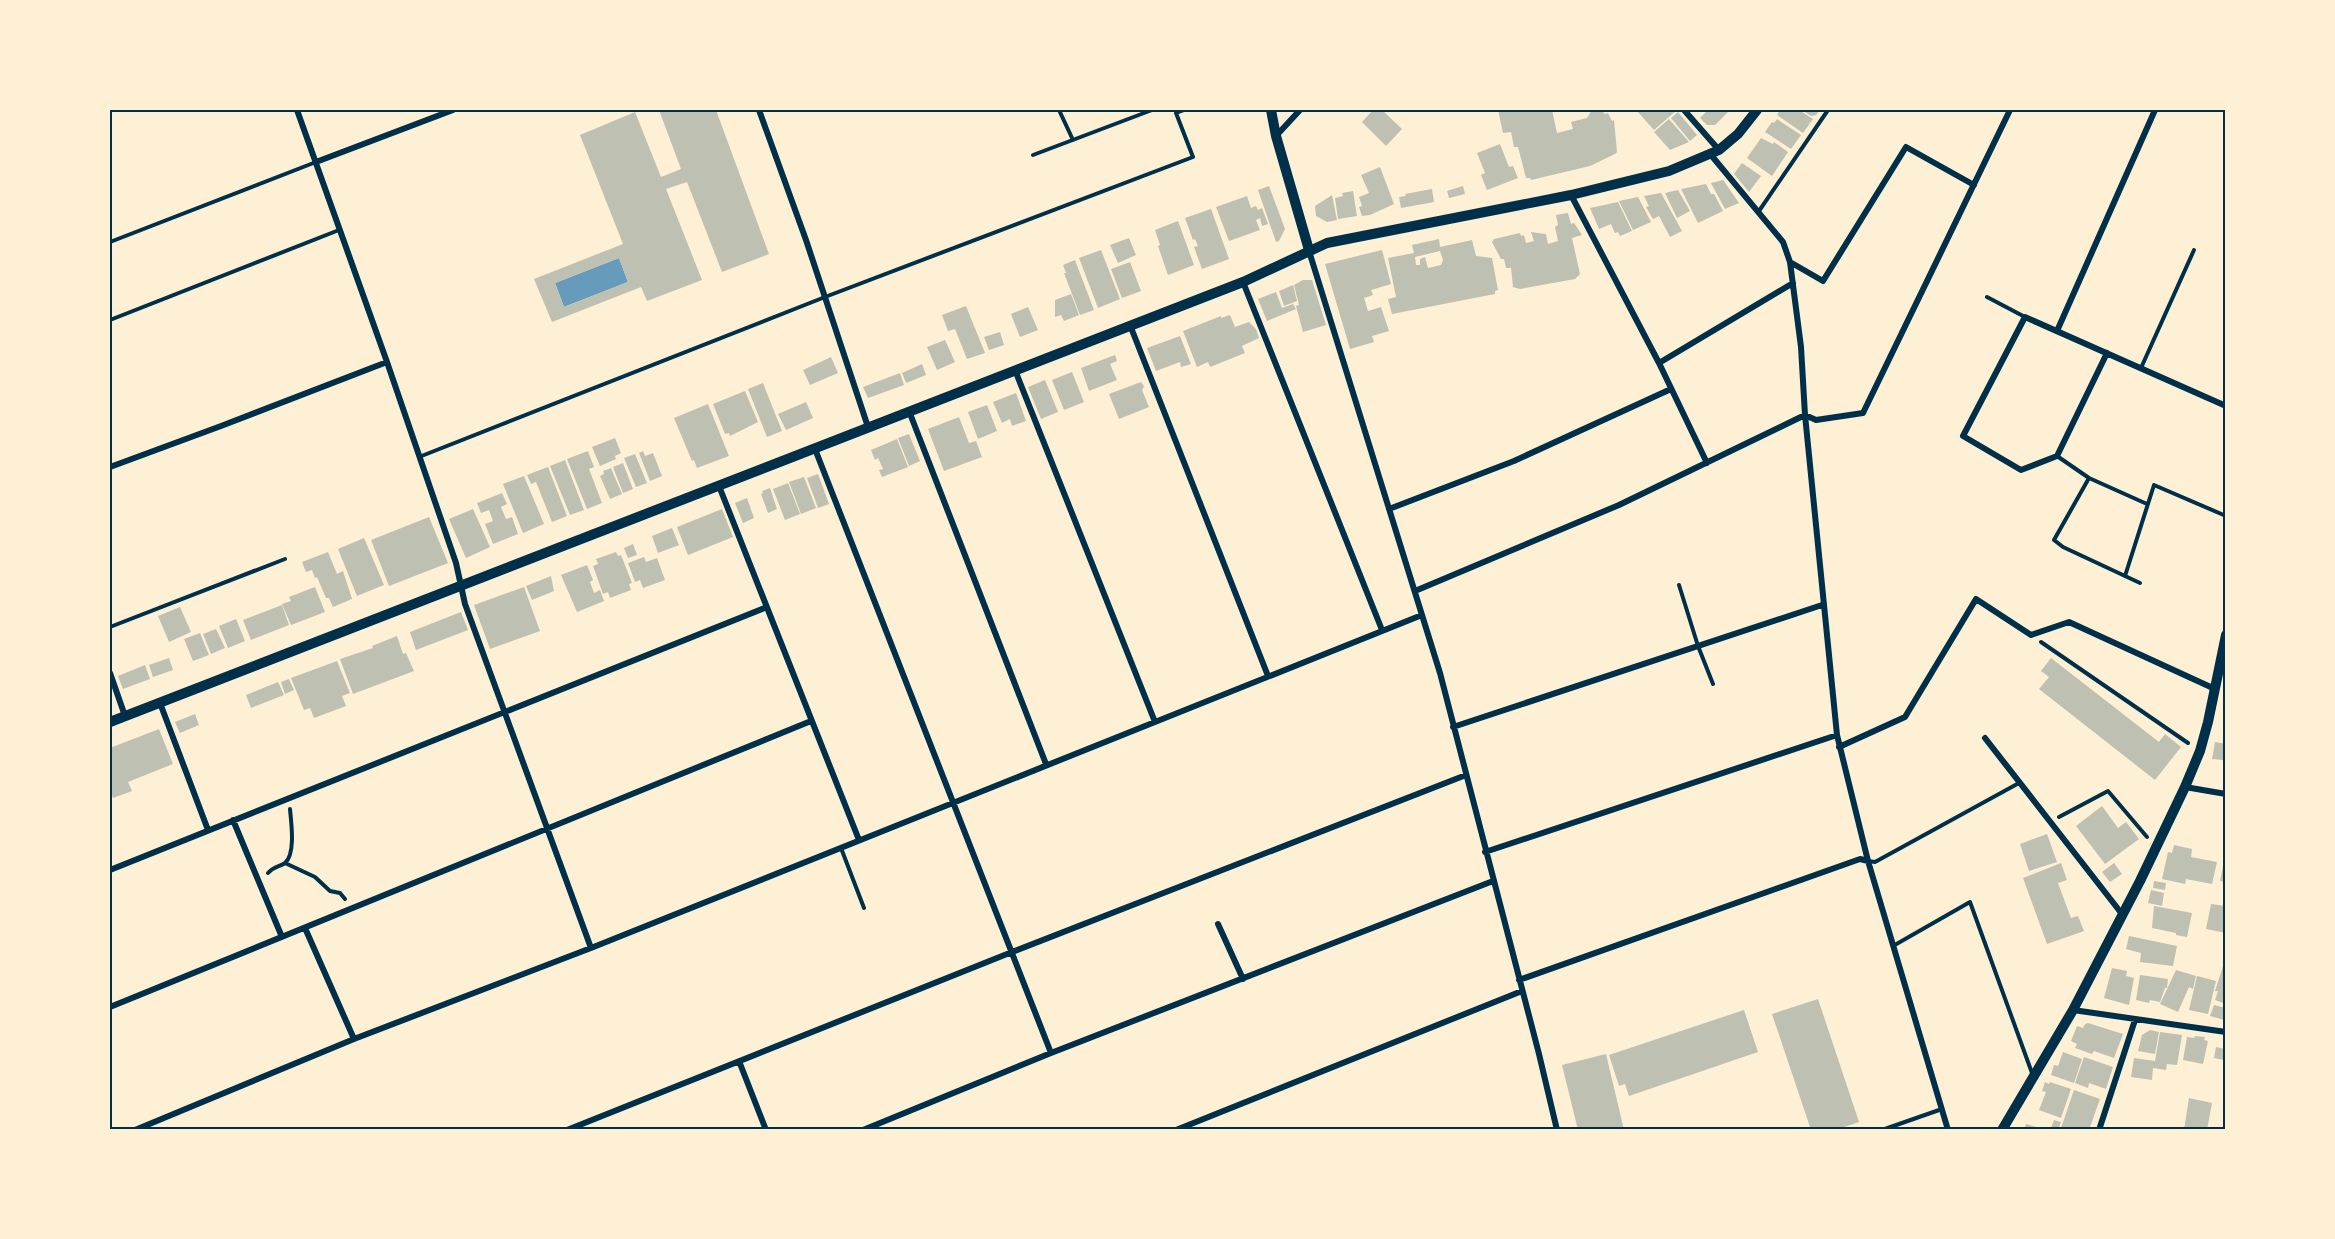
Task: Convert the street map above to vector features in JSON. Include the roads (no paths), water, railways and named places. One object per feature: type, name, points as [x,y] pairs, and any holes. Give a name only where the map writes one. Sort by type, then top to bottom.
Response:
[{"type":"main road","points":[[1271,110],[1276,136],[1309,250]]},
{"type":"main road","points":[[110,722],[1243,282],[1327,243],[1571,195],[1669,171],[1715,153],[1738,134],[1757,110]]},
{"type":"main road","points":[[2002,1130],[2073,1010],[2185,786],[2200,751],[2225,641]]},
{"type":"street","points":[[297,110],[420,457],[456,563],[465,604],[591,948]]},
{"type":"street","points":[[316,162],[453,110]]},
{"type":"street","points":[[759,110],[868,427]]},
{"type":"street","points":[[1276,136],[1300,110]]},
{"type":"street","points":[[1684,110],[1758,212],[1783,242],[1790,262],[1801,347],[1804,415],[1822,604],[1839,747],[1868,861],[1947,1130]]},
{"type":"street","points":[[1415,591],[1619,505],[1804,415],[1816,420],[1863,413],[2010,110]]},
{"type":"street","points":[[2057,332],[2155,110]]},
{"type":"street","points":[[1790,262],[1823,281],[1906,147],[1974,185]]},
{"type":"street","points":[[1571,195],[1659,363],[1707,463]]},
{"type":"street","points":[[1309,250],[1422,615],[1466,775],[1557,1130]]},
{"type":"street","points":[[1243,282],[1382,630]]},
{"type":"street","points":[[1659,363],[1793,283]]},
{"type":"street","points":[[2107,353],[2057,456],[2021,470],[1963,436],[2025,317],[2057,332],[2107,353],[2226,406]]},
{"type":"street","points":[[1130,325],[1268,676]]},
{"type":"street","points":[[110,467],[387,362]]},
{"type":"street","points":[[1015,370],[1155,722]]},
{"type":"street","points":[[1389,509],[1514,461],[1671,389]]},
{"type":"street","points":[[909,411],[1047,764]]},
{"type":"street","points":[[815,449],[1051,1053]]},
{"type":"street","points":[[719,486],[859,840]]},
{"type":"street","points":[[1839,747],[1905,717],[1976,598],[2031,635],[2069,622],[2215,689]]},
{"type":"street","points":[[1453,727],[1822,604]]},
{"type":"street","points":[[110,870],[767,607]]},
{"type":"street","points":[[135,1130],[354,1039],[591,948],[1422,615]]},
{"type":"street","points":[[110,673],[125,716]]},
{"type":"street","points":[[160,704],[208,830]]},
{"type":"street","points":[[110,1007],[811,721]]},
{"type":"street","points":[[1485,852],[1837,735]]},
{"type":"street","points":[[1985,738],[2122,914]]},
{"type":"street","points":[[567,1130],[1012,952],[1466,775]]},
{"type":"street","points":[[2185,786],[2226,794]]},
{"type":"street","points":[[233,820],[282,937]]},
{"type":"street","points":[[1519,980],[1860,859],[1868,861]]},
{"type":"street","points":[[863,1130],[1051,1053],[1493,881]]},
{"type":"street","points":[[1218,924],[1243,979]]},
{"type":"street","points":[[305,927],[354,1039]]},
{"type":"street","points":[[1176,1130],[1522,991]]},
{"type":"street","points":[[2073,1010],[2226,1032]]},
{"type":"street","points":[[2099,1130],[2135,1020]]},
{"type":"street","points":[[739,1061],[766,1130]]},
{"type":"lane","points":[[1059,110],[1073,140]]},
{"type":"lane","points":[[1033,155],[1152,110]]},
{"type":"lane","points":[[420,457],[825,297],[1193,157],[1176,113],[1184,110]]},
{"type":"lane","points":[[1758,212],[1828,110]]},
{"type":"lane","points":[[110,242],[316,162]]},
{"type":"lane","points":[[110,320],[339,230]]},
{"type":"lane","points":[[2141,369],[2194,250]]},
{"type":"lane","points":[[1987,297],[2025,317]]},
{"type":"lane","points":[[2057,456],[2089,478],[2147,504]]},
{"type":"lane","points":[[2089,478],[2054,540],[2063,547],[2140,583]]},
{"type":"lane","points":[[2125,576],[2154,485],[2226,516]]},
{"type":"lane","points":[[110,627],[285,559]]},
{"type":"lane","points":[[1679,585],[1698,646],[1713,684]]},
{"type":"lane","points":[[1868,861],[1875,862],[2020,782]]},
{"type":"lane","points":[[841,848],[864,908]]},
{"type":"lane","points":[[1892,946],[1970,902],[2034,1077]]},
{"type":"lane","points":[[1882,1130],[1942,1109]]},
{"type":"water","points":[[619,258],[628,282],[564,307],[555,283]]}]
